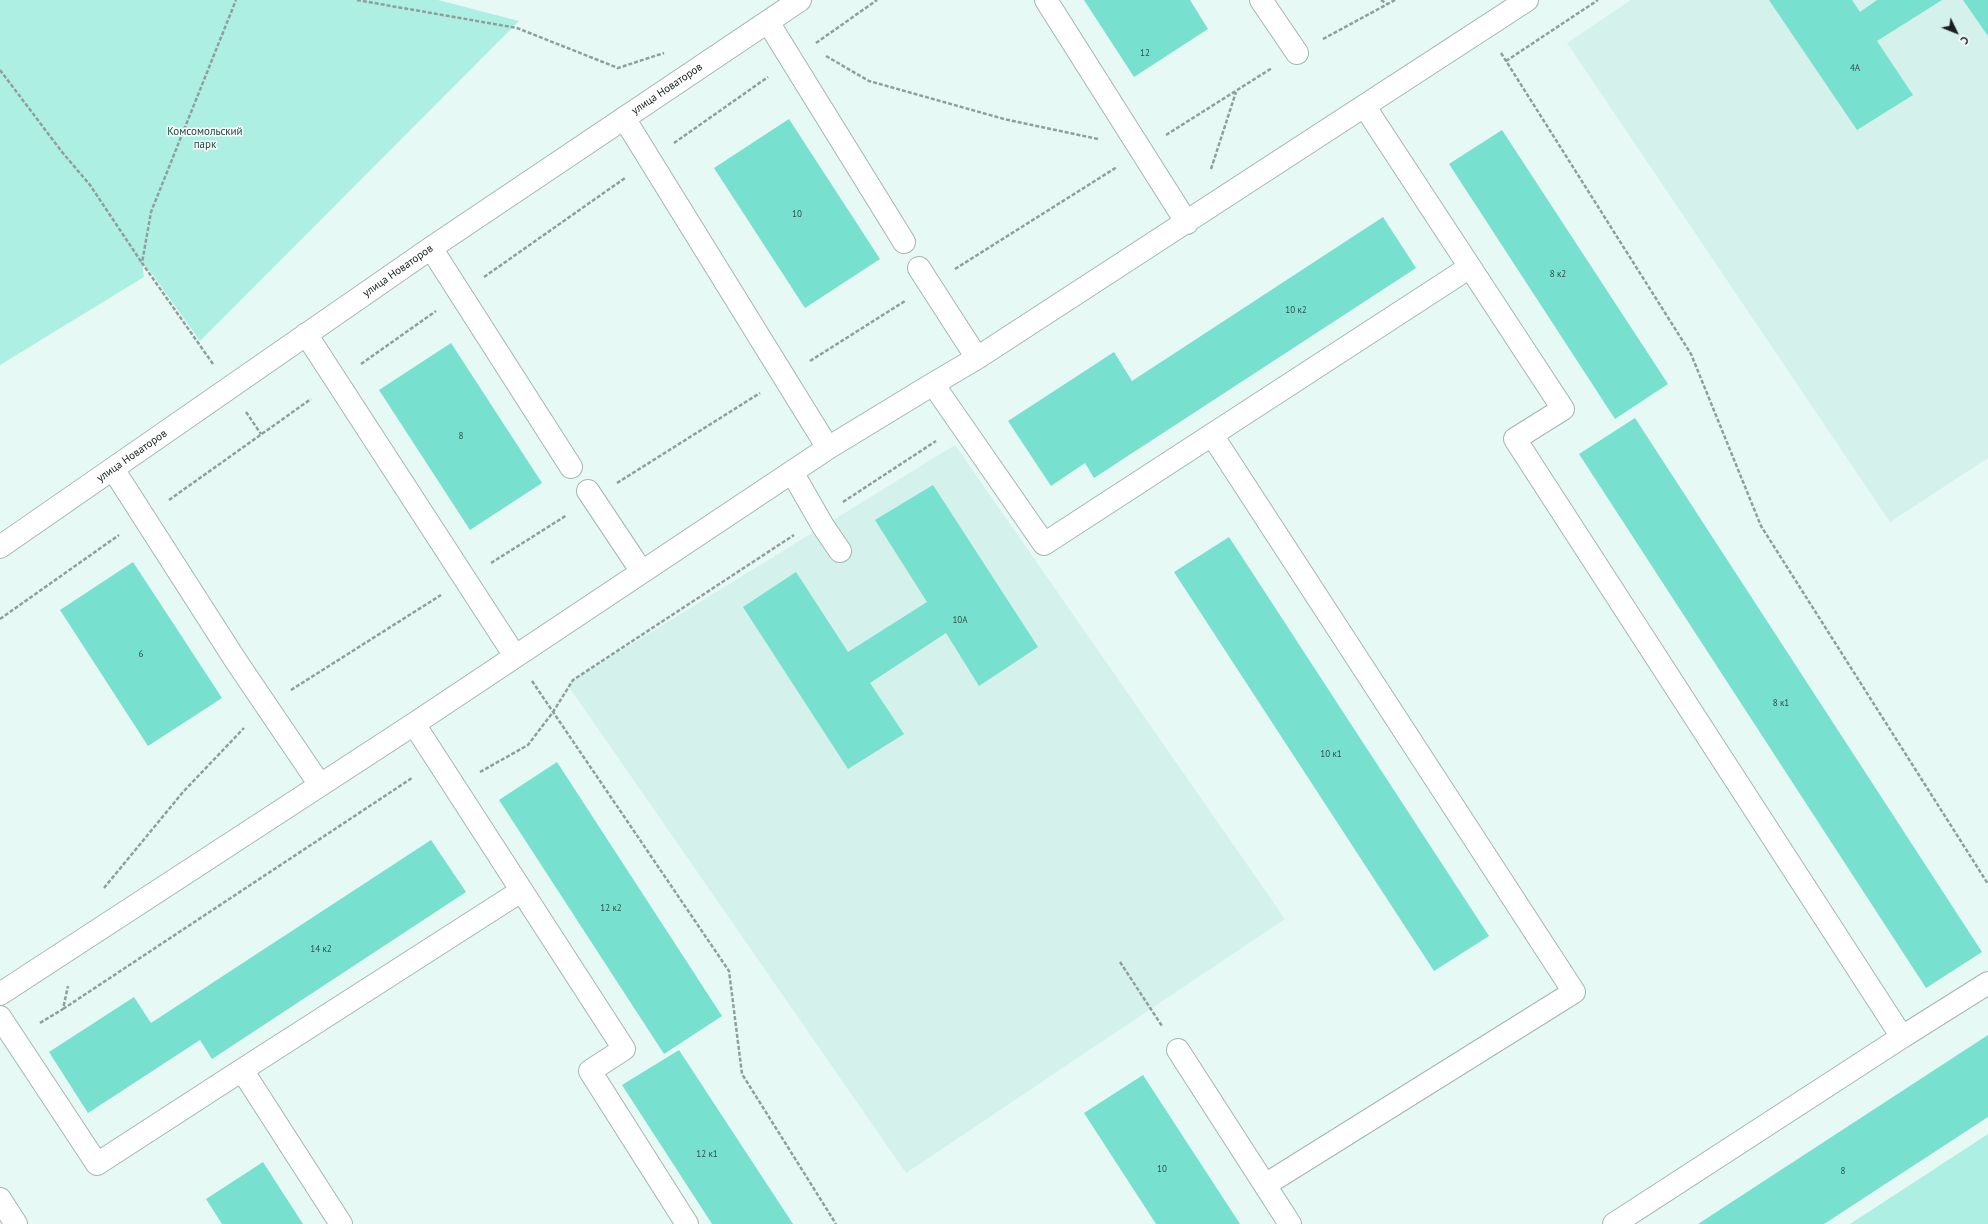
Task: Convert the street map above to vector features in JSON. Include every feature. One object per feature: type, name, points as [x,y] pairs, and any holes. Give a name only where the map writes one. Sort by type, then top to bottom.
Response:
[{"type":"street","name":"улица Новаторов","points":[[0,547],[431,248],[800,0]]},
{"type":"street","points":[[1046,0],[1187,223]]},
{"type":"street","points":[[1261,0],[1297,52]]},
{"type":"street","points":[[0,994],[414,724],[828,448],[977,358],[1187,223],[1527,0]]},
{"type":"street","points":[[768,22],[904,242]]},
{"type":"street","points":[[1365,107],[1563,409],[1515,439],[1902,1036]]},
{"type":"street","points":[[624,118],[828,448]]},
{"type":"street","points":[[431,248],[571,467]]},
{"type":"street","points":[[933,384],[1044,544],[1470,267]]},
{"type":"street","points":[[919,268],[977,358]]},
{"type":"street","points":[[306,334],[515,656]]},
{"type":"street","points":[[1212,435],[1574,992],[1265,1185]]},
{"type":"street","points":[[113,469],[236,661],[320,785]]},
{"type":"street","points":[[792,472],[840,551]]},
{"type":"street","points":[[588,490],[642,572]]},
{"type":"street","points":[[414,724],[624,1049],[590,1071],[687,1224]]},
{"type":"street","points":[[0,1017],[97,1164],[521,891]]},
{"type":"street","points":[[1614,1224],[1902,1036],[1988,983]]},
{"type":"street","points":[[1178,1050],[1290,1224]]},
{"type":"street","points":[[242,1070],[341,1224]]},
{"type":"street","points":[[0,1198],[16,1224]]},
{"type":"path","points":[[142,263],[151,212],[236,0]]},
{"type":"path","points":[[357,0],[517,28],[618,68],[670,52]]},
{"type":"path","points":[[1381,0],[1386,4]]},
{"type":"path","points":[[1297,52],[1395,0]]},
{"type":"path","points":[[1506,61],[1598,0]]},
{"type":"path","points":[[1485,28],[1691,354],[1761,526],[1988,884]]},
{"type":"path","points":[[824,55],[869,81],[1004,119],[1110,142],[1142,151]]},
{"type":"path","points":[[0,70],[62,152],[90,185],[142,263],[261,434]]},
{"type":"path","points":[[1210,172],[1236,91]]},
{"type":"path","points":[[63,1009],[438,761],[468,779],[528,745],[553,712],[573,680],[961,425]]},
{"type":"path","points":[[515,656],[729,971],[742,1074],[836,1224]]},
{"type":"path","points":[[1120,962],[1178,1050]]},
{"type":"shaded area","points":[[1631,0],[1988,0],[1988,458],[1890,522],[1567,43]]},
{"type":"shaded area","points":[[955,445],[1285,919],[906,1173],[567,684]]},
{"type":"green space","name":"Комсомольский парк","points":[[0,0],[438,0],[519,21],[200,341],[153,275],[142,263],[144,277],[0,365]]},
{"type":"green space","points":[[1988,1134],[1988,1224],[1850,1224]]},
{"type":"building","points":[[1084,0],[1190,0],[1208,29],[1134,77]]},
{"type":"building","points":[[1769,0],[1852,0],[1860,12],[1877,0],[1942,0],[1877,41],[1913,95],[1857,130]]},
{"type":"building","points":[[1963,0],[1988,0],[1988,36]]},
{"type":"building","points":[[789,119],[880,259],[805,308],[714,168]]},
{"type":"building","points":[[1502,130],[1668,384],[1615,419],[1449,164]]},
{"type":"building","points":[[1383,217],[1416,268],[1094,478],[1085,463],[1051,486],[1008,421],[1114,352],[1132,381]]},
{"type":"building","points":[[451,343],[542,483],[470,530],[379,390]]},
{"type":"building","points":[[1635,418],[1982,952],[1926,988],[1579,454]]},
{"type":"building","points":[[933,485],[1038,647],[979,686],[946,633],[870,683],[904,734],[848,769],[743,607],[796,572],[848,652],[927,602],[875,520]]},
{"type":"building","points":[[1229,537],[1489,936],[1434,971],[1174,572]]},
{"type":"building","points":[[133,562],[222,698],[148,746],[60,610]]},
{"type":"building","points":[[557,762],[722,1016],[664,1054],[499,800]]},
{"type":"building","points":[[431,840],[466,892],[212,1059],[200,1040],[88,1113],[49,1052],[134,997],[151,1023]]},
{"type":"building","points":[[1988,1035],[1988,1117],[1824,1224],[1698,1224]]},
{"type":"building","points":[[679,1050],[793,1224],[712,1224],[622,1085]]},
{"type":"building","points":[[1143,1075],[1240,1224],[1156,1224],[1084,1113]]},
{"type":"building","points":[[263,1162],[303,1224],[222,1224],[206,1199]]}]
